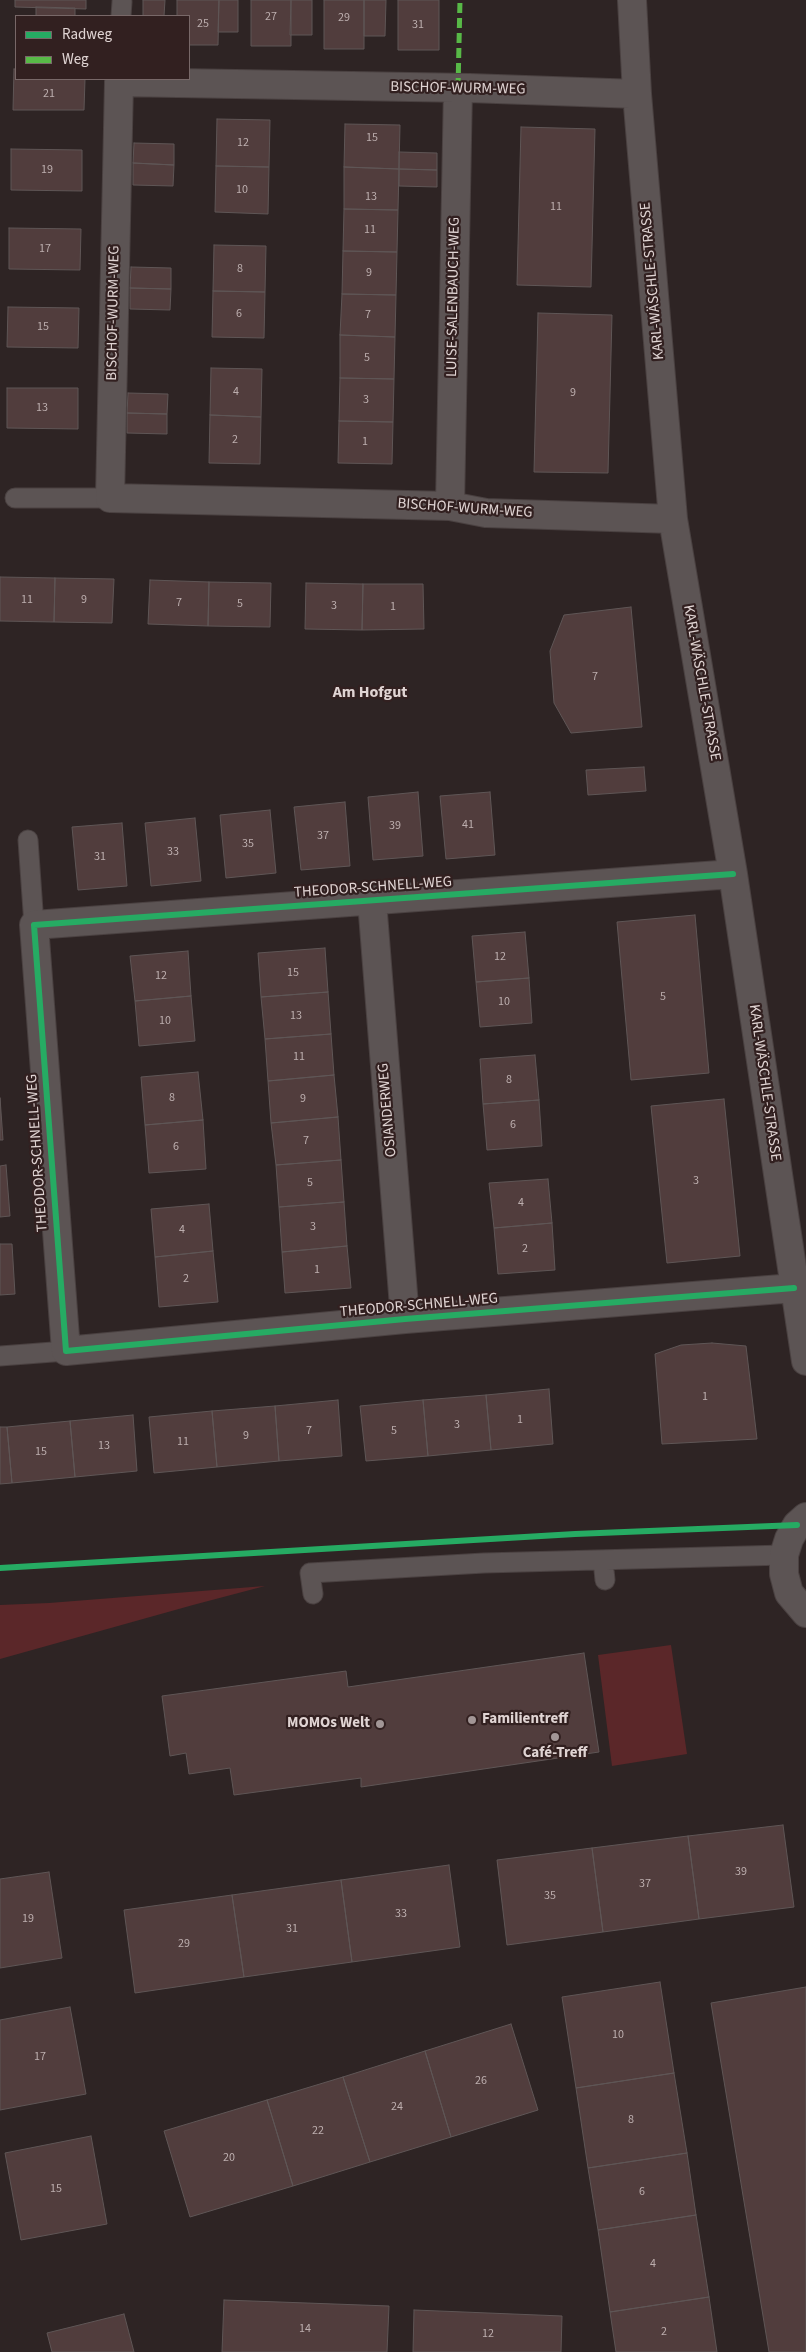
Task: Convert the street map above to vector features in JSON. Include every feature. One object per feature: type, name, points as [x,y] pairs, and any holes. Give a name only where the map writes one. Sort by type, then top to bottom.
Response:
[{"type":"street","name":"KARL-WÄSCHLE-STRASSE","points":[[632,0],[637,94],[673,519],[733,874],[806,1361]]},
{"type":"street","name":"BISCHOF-WURM-WEG","points":[[637,94],[119,80],[110,498],[450,506],[486,513],[673,519]]},
{"type":"street","name":"LUISE-SALENBAUCH-WEG","points":[[450,506],[458,88]]},
{"type":"street","name":"THEODOR-SCHNELL-WEG","points":[[733,874],[34,925],[66,1351],[405,1319],[794,1288]]},
{"type":"street","name":"OSIANDERWEG","points":[[372,900],[405,1319]]},
{"type":"street","points":[[806,1517],[797,1525],[788,1539],[784,1555],[784,1574],[790,1593],[806,1613]]},
{"type":"lane","points":[[15,498],[110,498]]},
{"type":"lane","points":[[28,840],[34,925]]},
{"type":"lane","points":[[0,1356],[66,1351]]},
{"type":"lane","points":[[313,1594],[310,1573],[484,1563],[784,1555]]},
{"type":"lane","points":[[603,1560],[605,1580]]},
{"type":"shaded area","points":[[265,1586],[0,1659],[0,1605],[49,1603]]},
{"type":"shaded area","points":[[671,1645],[687,1754],[612,1766],[598,1655]]},
{"type":"building","points":[[15,0],[86,0],[86,9],[15,7]]},
{"type":"building","points":[[143,0],[165,0],[164,15],[143,15]]},
{"type":"building","points":[[177,0],[219,0],[218,45],[190,45],[190,15],[177,15]]},
{"type":"building","points":[[219,0],[238,0],[238,32],[218,32]]},
{"type":"building","points":[[251,0],[291,0],[291,46],[251,46]]},
{"type":"building","points":[[291,0],[312,0],[312,35],[290,35]]},
{"type":"building","points":[[324,0],[364,0],[364,49],[324,49]]},
{"type":"building","points":[[364,0],[386,0],[385,36],[364,36]]},
{"type":"building","points":[[398,0],[439,0],[439,50],[398,50]]},
{"type":"building","points":[[36,7],[75,8],[75,15],[36,15]]},
{"type":"building","points":[[14,69],[15,80],[85,80],[84,110],[13,110]]},
{"type":"building","points":[[217,119],[270,120],[269,167],[216,166]]},
{"type":"building","points":[[345,124],[400,125],[399,169],[344,167]]},
{"type":"building","points":[[521,127],[595,129],[591,287],[517,285]]},
{"type":"building","points":[[134,143],[174,144],[174,165],[133,163]]},
{"type":"building","points":[[11,149],[82,150],[82,191],[11,190]]},
{"type":"building","points":[[399,152],[437,153],[437,170],[399,169]]},
{"type":"building","points":[[133,163],[174,165],[173,186],[133,185]]},
{"type":"building","points":[[216,166],[269,167],[268,214],[215,212]]},
{"type":"building","points":[[344,167],[399,169],[398,210],[344,209]]},
{"type":"building","points":[[399,169],[437,170],[437,187],[399,186]]},
{"type":"building","points":[[344,209],[398,210],[397,252],[343,251]]},
{"type":"building","points":[[9,228],[81,229],[80,270],[9,269]]},
{"type":"building","points":[[214,245],[266,246],[265,292],[213,291]]},
{"type":"building","points":[[343,251],[397,252],[396,295],[342,294]]},
{"type":"building","points":[[131,267],[171,268],[171,289],[130,288]]},
{"type":"building","points":[[130,288],[171,289],[170,310],[130,309]]},
{"type":"building","points":[[213,291],[265,292],[264,338],[212,337]]},
{"type":"building","points":[[342,294],[396,295],[395,337],[340,335]]},
{"type":"building","points":[[8,307],[79,308],[78,348],[7,347]]},
{"type":"building","points":[[538,313],[612,315],[608,473],[534,472]]},
{"type":"building","points":[[340,335],[395,337],[394,379],[340,378]]},
{"type":"building","points":[[211,368],[262,369],[261,417],[210,415]]},
{"type":"building","points":[[340,378],[394,379],[393,422],[339,421]]},
{"type":"building","points":[[7,388],[78,388],[78,429],[7,428]]},
{"type":"building","points":[[128,393],[168,394],[167,414],[127,413]]},
{"type":"building","points":[[127,413],[167,414],[167,434],[127,433]]},
{"type":"building","points":[[210,415],[261,417],[260,464],[209,463]]},
{"type":"building","points":[[339,421],[393,422],[392,464],[338,463]]},
{"type":"building","points":[[0,577],[55,578],[54,622],[0,621]]},
{"type":"building","points":[[55,578],[114,579],[112,623],[54,622]]},
{"type":"building","points":[[150,580],[209,582],[208,626],[148,624]]},
{"type":"building","points":[[209,582],[271,583],[270,627],[208,626]]},
{"type":"building","points":[[306,583],[363,584],[362,630],[305,629]]},
{"type":"building","points":[[363,584],[423,584],[424,629],[362,630]]},
{"type":"building","points":[[631,607],[642,727],[571,733],[554,703],[550,651],[564,615]]},
{"type":"building","points":[[644,767],[646,791],[588,795],[586,770]]},
{"type":"building","points":[[418,792],[423,856],[373,860],[368,797]]},
{"type":"building","points":[[490,792],[495,855],[446,859],[440,796]]},
{"type":"building","points":[[345,802],[350,866],[301,870],[294,807]]},
{"type":"building","points":[[270,810],[276,873],[226,878],[220,815]]},
{"type":"building","points":[[195,818],[201,881],[151,886],[145,823]]},
{"type":"building","points":[[122,823],[127,886],[78,890],[72,827]]},
{"type":"building","points":[[695,915],[709,1073],[631,1080],[617,922]]},
{"type":"building","points":[[525,932],[529,978],[476,982],[472,936]]},
{"type":"building","points":[[325,948],[328,992],[261,997],[258,953]]},
{"type":"building","points":[[188,951],[191,996],[135,1001],[130,956]]},
{"type":"building","points":[[529,978],[532,1023],[480,1027],[476,982]]},
{"type":"building","points":[[328,992],[331,1034],[265,1039],[261,997]]},
{"type":"building","points":[[191,996],[195,1041],[139,1046],[135,1001]]},
{"type":"building","points":[[331,1034],[334,1075],[268,1081],[265,1039]]},
{"type":"building","points":[[535,1055],[539,1100],[483,1104],[480,1059]]},
{"type":"building","points":[[198,1072],[203,1120],[145,1125],[141,1077]]},
{"type":"building","points":[[334,1075],[338,1117],[271,1123],[268,1081]]},
{"type":"building","points":[[0,1098],[3,1140],[0,1140]]},
{"type":"building","points":[[724,1099],[740,1256],[667,1263],[651,1106]]},
{"type":"building","points":[[539,1100],[542,1146],[487,1150],[483,1104]]},
{"type":"building","points":[[338,1117],[341,1160],[276,1165],[271,1123]]},
{"type":"building","points":[[203,1120],[206,1169],[149,1173],[145,1125]]},
{"type":"building","points":[[341,1160],[344,1202],[279,1207],[276,1165]]},
{"type":"building","points":[[6,1165],[10,1216],[0,1217],[0,1166]]},
{"type":"building","points":[[548,1179],[552,1223],[494,1228],[489,1183]]},
{"type":"building","points":[[344,1202],[347,1246],[282,1252],[279,1207]]},
{"type":"building","points":[[209,1204],[213,1251],[155,1257],[151,1209]]},
{"type":"building","points":[[552,1223],[555,1270],[498,1274],[494,1228]]},
{"type":"building","points":[[0,1244],[12,1244],[15,1294],[0,1295]]},
{"type":"building","points":[[347,1246],[351,1288],[285,1293],[282,1252]]},
{"type":"building","points":[[213,1251],[218,1302],[159,1307],[155,1257]]},
{"type":"building","points":[[712,1343],[746,1346],[757,1439],[662,1444],[655,1354],[681,1345]]},
{"type":"building","points":[[549,1389],[553,1444],[491,1450],[486,1395]]},
{"type":"building","points":[[486,1395],[491,1450],[428,1456],[423,1400]]},
{"type":"building","points":[[338,1400],[342,1456],[279,1461],[275,1406]]},
{"type":"building","points":[[423,1400],[428,1456],[366,1461],[360,1406]]},
{"type":"building","points":[[275,1406],[279,1461],[217,1467],[212,1411]]},
{"type":"building","points":[[212,1411],[217,1467],[154,1473],[149,1417]]},
{"type":"building","points":[[133,1415],[137,1471],[75,1477],[70,1421]]},
{"type":"building","points":[[70,1421],[75,1477],[12,1483],[7,1427]]},
{"type":"building","points":[[0,1427],[7,1427],[12,1483],[0,1484]]},
{"type":"building","name":"MOMOs Welt","points":[[584,1653],[599,1752],[361,1787],[361,1778],[234,1795],[230,1768],[189,1774],[186,1753],[170,1756],[162,1696],[346,1671],[348,1687]]},
{"type":"building","points":[[783,1825],[794,1907],[699,1919],[688,1836]]},
{"type":"building","points":[[688,1836],[699,1919],[603,1932],[592,1848]]},
{"type":"building","points":[[592,1848],[603,1932],[507,1945],[497,1860]]},
{"type":"building","points":[[449,1865],[460,1947],[352,1962],[341,1880]]},
{"type":"building","points":[[49,1872],[62,1958],[0,1968],[0,1879]]},
{"type":"building","points":[[341,1880],[352,1962],[244,1977],[232,1895]]},
{"type":"building","points":[[232,1895],[244,1977],[135,1993],[124,1910]]},
{"type":"building","points":[[660,1982],[674,2073],[576,2088],[562,1997]]},
{"type":"building","points":[[806,1987],[806,2352],[769,2352],[711,2003]]},
{"type":"building","points":[[70,2007],[86,2094],[0,2110],[0,2020]]},
{"type":"building","points":[[511,2024],[538,2110],[451,2137],[425,2051]]},
{"type":"building","points":[[425,2051],[451,2137],[370,2162],[343,2077]]},
{"type":"building","points":[[674,2073],[687,2153],[588,2168],[576,2088]]},
{"type":"building","points":[[343,2077],[370,2162],[293,2186],[267,2100]]},
{"type":"building","points":[[267,2100],[293,2186],[190,2217],[164,2131]]},
{"type":"building","points":[[91,2136],[107,2224],[21,2240],[5,2153]]},
{"type":"building","points":[[687,2153],[696,2215],[598,2230],[588,2168]]},
{"type":"building","points":[[696,2215],[709,2297],[610,2312],[598,2230]]},
{"type":"building","points":[[709,2297],[717,2352],[616,2352],[610,2312]]},
{"type":"building","points":[[224,2300],[389,2306],[387,2352],[222,2352]]},
{"type":"building","points":[[414,2310],[562,2316],[561,2352],[413,2352]]},
{"type":"building","points":[[124,2314],[134,2352],[52,2352],[47,2333]]},
{"type":"marked path","points":[[458,88],[460,0]]},
{"type":"cycle path","points":[[733,874],[34,925],[66,1351],[405,1319],[794,1288]]},
{"type":"cycle path","points":[[0,1568],[575,1534],[797,1525]]},
{"type":"place","name":"Familientreff","points":[[472,1720]]},
{"type":"place","name":"MOMOs Welt","points":[[380,1724]]},
{"type":"place","name":"Café-Treff","points":[[555,1737]]},
{"type":"district","name":"Am Hofgut","points":[[370,693]]}]
